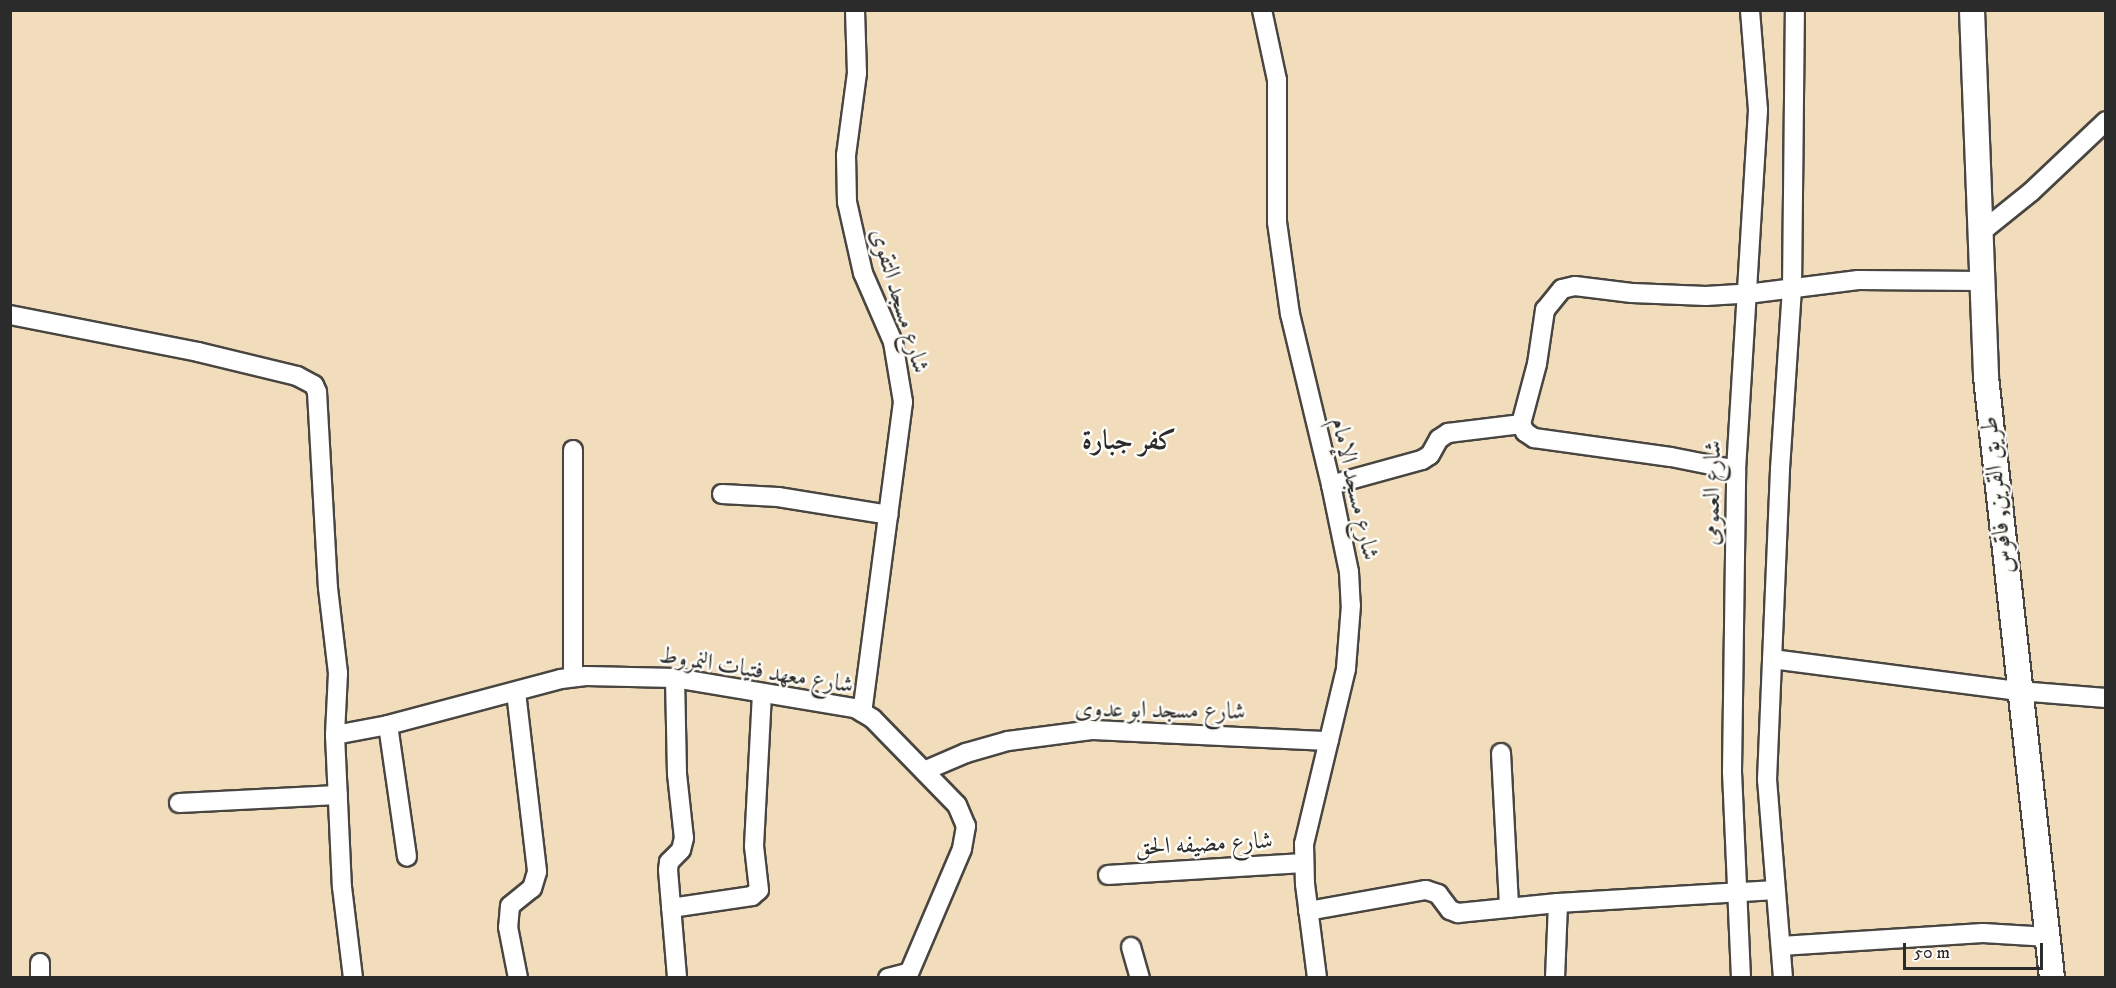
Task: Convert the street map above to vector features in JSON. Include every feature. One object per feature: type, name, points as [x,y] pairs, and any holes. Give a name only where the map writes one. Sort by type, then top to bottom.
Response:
[{"type":"street","name":"شارع مسجد التقوى","points":[[855,10],[857,73],[846,154],[847,202],[863,273],[895,352],[903,402],[862,712]]},
{"type":"street","name":"شارع مسجد الإمام","points":[[1262,10],[1278,92],[1277,222],[1288,302],[1294,340],[1331,485],[1348,572],[1351,605],[1346,669],[1308,822],[1303,863],[1317,978]]},
{"type":"street","name":"شارع العمومى","points":[[1741,978],[1732,771],[1736,471],[1751,293],[1758,110],[1750,10]]},
{"type":"street","points":[[1783,978],[1767,780],[1788,289],[1795,10]]},
{"type":"street","name":"طريق القرين, فاقوس","points":[[1972,10],[1986,377],[2052,978]]},
{"type":"street","points":[[1980,233],[2031,192],[2106,121]]},
{"type":"street","points":[[1736,471],[1671,457],[1534,438],[1525,432],[1521,424],[1537,364],[1545,310],[1562,290],[1575,286],[1675,295],[1751,293],[1858,280],[1982,280]]},
{"type":"street","points":[[10,315],[198,352],[297,376],[314,385],[317,392],[327,565],[338,673],[334,735],[342,887],[353,978]]},
{"type":"street","points":[[1331,485],[1422,460],[1430,455],[1439,439],[1449,433],[1521,424]]},
{"type":"street","points":[[573,450],[573,677]]},
{"type":"street","points":[[722,494],[778,497],[889,515]]},
{"type":"street","points":[[1772,659],[2019,691],[2106,698]]},
{"type":"street","name":"شارع معهد فتيات النمروط","points":[[334,735],[388,725],[573,677],[675,678],[846,706],[862,712],[873,719],[924,771],[963,815],[966,838],[908,976]]},
{"type":"street","points":[[675,678],[677,774],[684,838],[681,850],[669,862],[678,978]]},
{"type":"street","points":[[516,692],[537,872],[532,888],[510,906],[508,927],[518,978]]},
{"type":"street","points":[[671,908],[752,896],[759,890],[754,846],[762,693]]},
{"type":"street","points":[[388,725],[407,857]]},
{"type":"street","name":"شارع مسجد ابو عدوى","points":[[924,771],[966,753],[1008,741],[1093,730],[1329,741]]},
{"type":"street","points":[[1501,753],[1509,908]]},
{"type":"street","points":[[179,803],[338,795]]},
{"type":"street","name":"شارع مضيفه الحق","points":[[1108,875],[1303,863]]},
{"type":"street","points":[[1308,911],[1426,890],[1438,894],[1454,912],[1558,903],[1776,890]]},
{"type":"street","points":[[1555,978],[1558,903]]},
{"type":"street","points":[[1781,946],[1972,933],[2049,937]]},
{"type":"street","points":[[1131,947],[1140,978]]},
{"type":"street","points":[[888,978],[908,976]]},
{"type":"district","name":"كفر جبارة","points":[[1129,442]]}]
